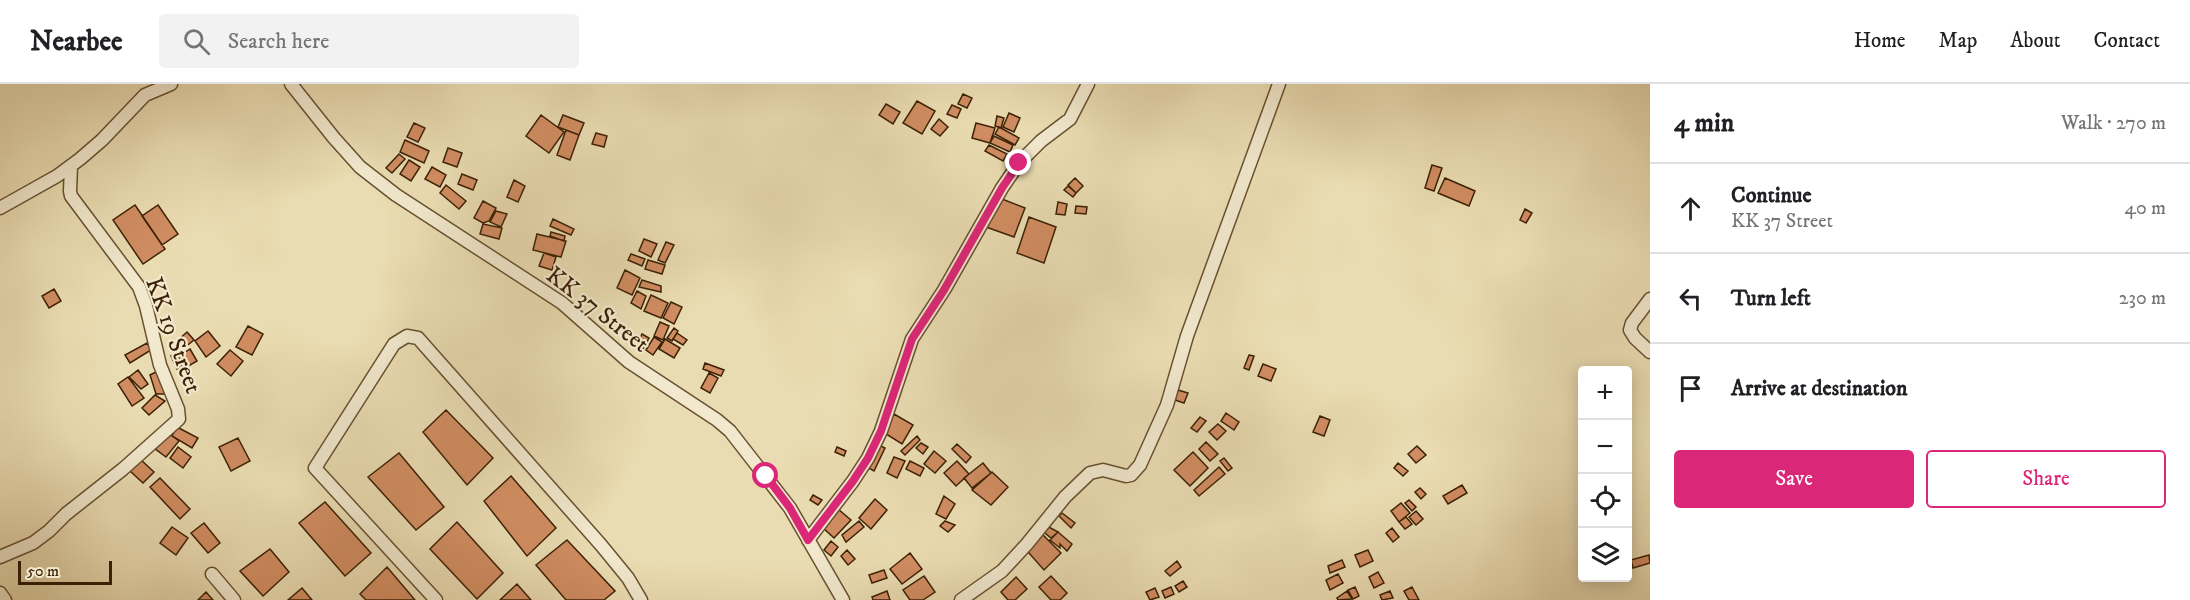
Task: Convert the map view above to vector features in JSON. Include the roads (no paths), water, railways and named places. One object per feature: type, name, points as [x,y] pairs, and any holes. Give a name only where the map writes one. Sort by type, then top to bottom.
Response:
[{"type":"street","points":[[0,208],[57,176],[102,140],[145,95],[171,84]]},
{"type":"street","name":"KK 37 Street","points":[[291,84],[360,167],[396,195],[562,303],[629,362],[730,431],[790,508],[843,600]]},
{"type":"street","points":[[808,540],[868,458],[881,431],[912,339],[944,290],[1002,188],[1026,156],[1041,141],[1070,119],[1088,84]]},
{"type":"street","points":[[961,600],[1002,571],[1065,497],[1090,473],[1103,470],[1126,476],[1136,471],[1167,405],[1187,336],[1279,84]]},
{"type":"street","name":"KK 19 Street","points":[[0,557],[33,543],[49,531],[179,419],[178,409],[157,357],[144,297],[71,196],[71,165]]},
{"type":"street","points":[[1650,299],[1632,323],[1630,330],[1650,352]]},
{"type":"street","points":[[436,600],[315,468],[394,344],[407,336],[418,338],[601,545],[628,578],[641,600]]},
{"type":"street","points":[[212,574],[234,600]]},
{"type":"street","points":[[0,593],[5,600]]}]
